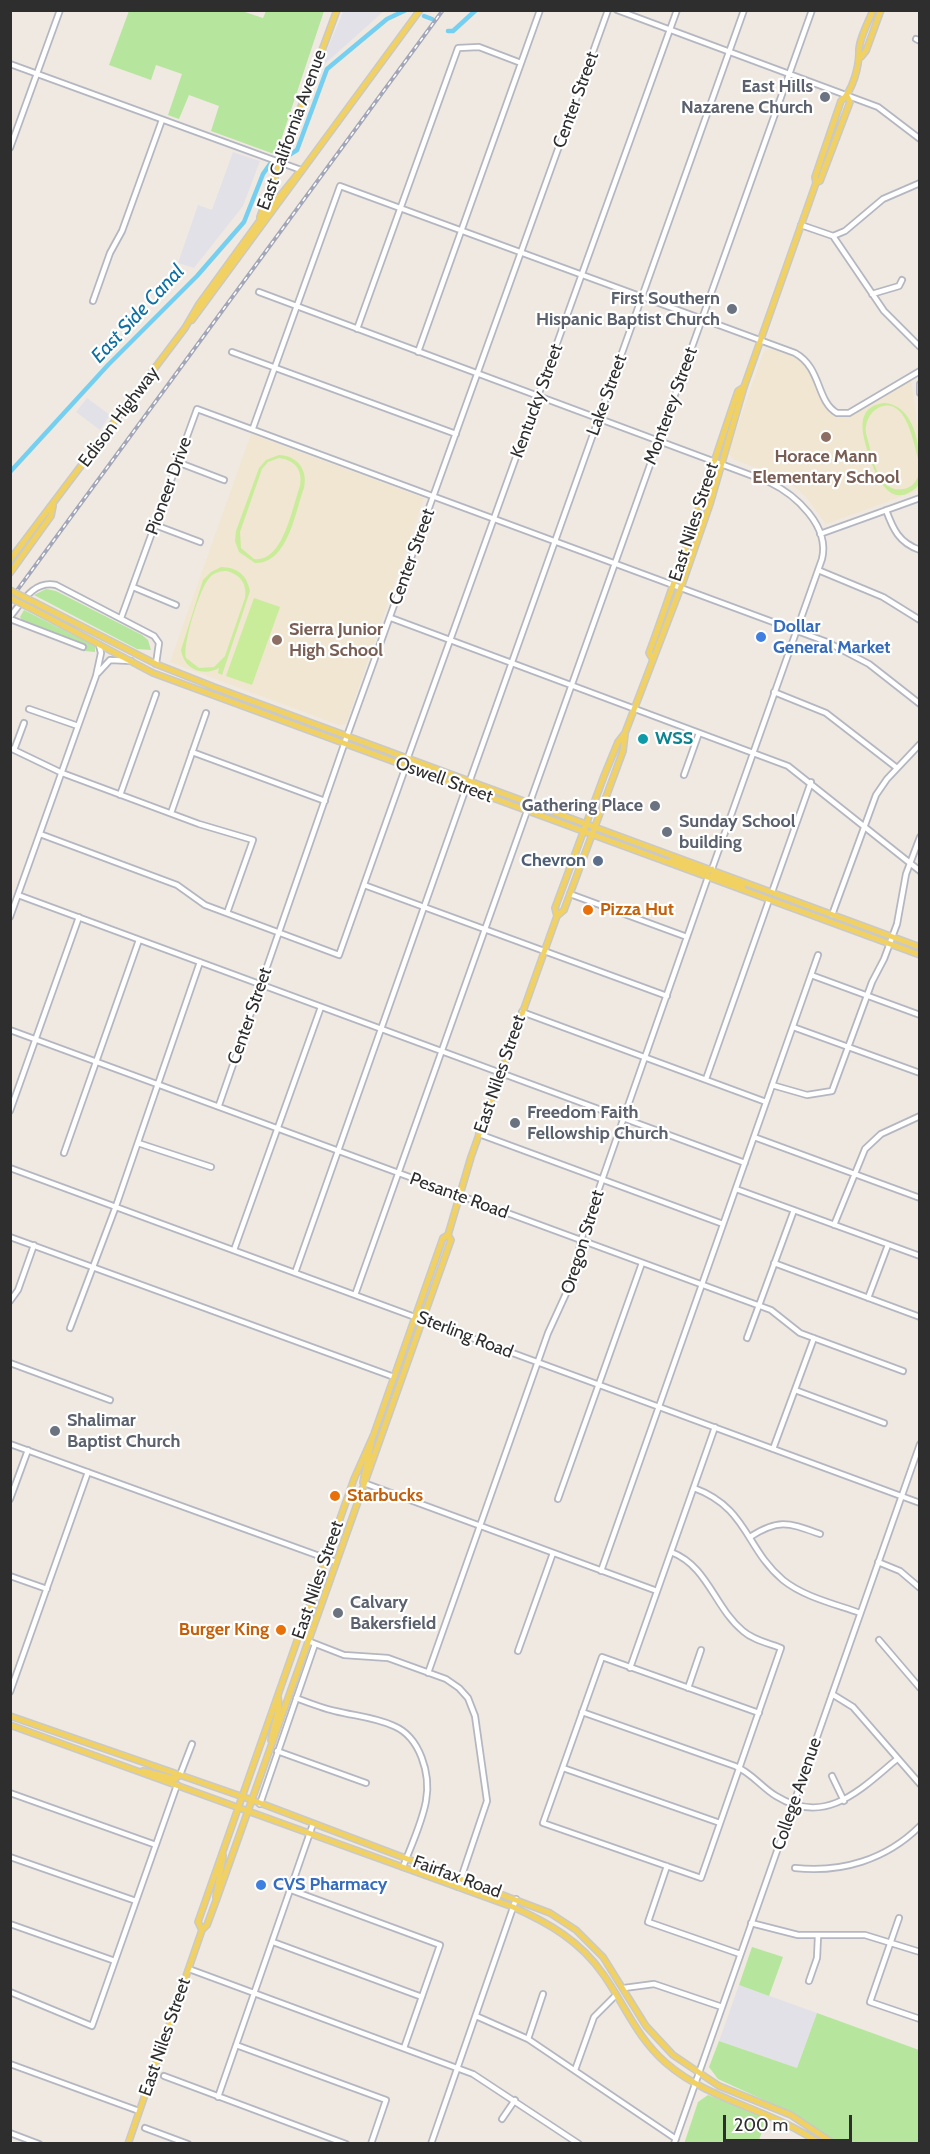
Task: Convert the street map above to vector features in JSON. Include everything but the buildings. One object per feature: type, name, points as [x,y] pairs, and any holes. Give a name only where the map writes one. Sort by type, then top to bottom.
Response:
[{"type":"main road","name":"East California Avenue","points":[[256,237],[258,223],[335,10]]},
{"type":"main road","name":"Edison Highway","points":[[10,560],[46,511],[53,506],[185,328],[199,304],[258,223],[301,170],[420,10]]},
{"type":"main road","name":"East Niles Street","points":[[861,57],[859,52],[873,10]]},
{"type":"main road","name":"East Niles Street","points":[[677,586],[721,464],[744,387],[816,183],[815,177],[841,101],[847,96],[881,10]]},
{"type":"main road","name":"Edison Highway","points":[[185,328],[203,309],[256,237],[301,170]]},
{"type":"main road","name":"East Niles Street","points":[[557,916],[555,908],[611,757],[625,733],[651,658],[656,654],[714,461],[738,391],[744,387]]},
{"type":"main road","name":"Edison Highway","points":[[12,569],[51,516],[53,506]]},
{"type":"main road","name":"Oswell Street","points":[[10,590],[153,673],[920,955]]},
{"type":"main road","name":"Oswell Street","points":[[10,598],[34,606],[156,663],[347,736],[920,947]]},
{"type":"main road","name":"East Niles Street","points":[[128,2144],[202,1930],[207,1925],[217,1898],[423,1319],[450,1240],[448,1235],[479,1134],[557,916],[564,910],[623,751],[625,733]]},
{"type":"main road","points":[[663,861],[678,862],[706,872],[712,869]]},
{"type":"main road","points":[[708,877],[715,875],[745,886],[756,886]]},
{"type":"main road","name":"East Niles Street","points":[[202,1930],[198,1922],[354,1479],[372,1438],[443,1238],[448,1235]]},
{"type":"main road","points":[[387,1417],[395,1388],[394,1377]]},
{"type":"main road","points":[[364,1483],[361,1480],[372,1449],[372,1438]]},
{"type":"main road","points":[[308,1641],[305,1635],[314,1608],[315,1590]]},
{"type":"main road","points":[[270,1748],[279,1707],[278,1696]]},
{"type":"main road","name":"Fairfax Road","points":[[10,1716],[252,1800],[550,1913],[586,1939],[607,1962],[639,2016],[655,2038],[673,2055],[719,2086],[791,2115],[834,2144]]},
{"type":"main road","name":"Fairfax Road","points":[[10,1725],[513,1907],[547,1923],[580,1947],[603,1974],[631,2023],[648,2046],[667,2064],[694,2083],[769,2114],[820,2144]]},
{"type":"main road","points":[[135,1770],[176,1779],[180,1775]]},
{"type":"main road","points":[[217,1898],[217,1888],[223,1870],[223,1852]]},
{"type":"street","points":[[10,148],[13,134],[60,10]]},
{"type":"street","points":[[418,352],[540,10]]},
{"type":"street","name":"Center Street","points":[[219,1105],[347,736],[608,10]]},
{"type":"street","points":[[617,10],[878,107],[920,139]]},
{"type":"street","name":"Kentucky Street","points":[[408,757],[676,10]]},
{"type":"street","name":"Lake Street","points":[[470,780],[744,10]]},
{"type":"street","name":"Monterey Street","points":[[530,802],[812,10]]},
{"type":"street","points":[[357,329],[458,48],[479,47],[521,63]]},
{"type":"street","points":[[10,64],[301,170]]},
{"type":"street","points":[[93,301],[110,252],[122,231],[162,120]]},
{"type":"street","points":[[833,236],[845,231],[883,199],[920,183]]},
{"type":"street","points":[[920,371],[849,413],[837,413],[828,405],[815,371],[807,360],[795,353],[340,186],[252,428],[796,629],[862,659],[920,704]]},
{"type":"street","points":[[801,225],[833,236],[895,324],[920,347]]},
{"type":"street","points":[[872,294],[899,286],[902,280]]},
{"type":"street","points":[[260,292],[769,482],[787,492],[808,512],[820,534],[823,548],[818,570],[712,869]]},
{"type":"street","points":[[232,352],[456,434]]},
{"type":"street","points":[[920,384],[920,393]]},
{"type":"street","name":"Pioneer Drive","points":[[121,618],[197,409],[252,428]]},
{"type":"street","points":[[177,462],[224,480]]},
{"type":"street","points":[[820,534],[920,498]]},
{"type":"street","points":[[886,510],[897,535],[907,544],[920,550]]},
{"type":"street","points":[[155,525],[200,543]]},
{"type":"street","points":[[818,570],[883,597],[920,620]]},
{"type":"street","points":[[83,647],[10,618],[23,600],[37,587],[53,584],[154,636],[159,643],[156,663]]},
{"type":"street","points":[[133,587],[176,605]]},
{"type":"street","points":[[390,618],[788,766],[811,782],[920,872]]},
{"type":"street","points":[[10,918],[96,676],[101,653],[97,641]]},
{"type":"street","points":[[96,676],[106,662],[132,661]]},
{"type":"street","points":[[774,692],[826,713],[897,768]]},
{"type":"street","points":[[120,795],[156,694]]},
{"type":"street","points":[[29,709],[78,726]]},
{"type":"street","points":[[171,813],[206,712]]},
{"type":"street","points":[[24,723],[12,749],[62,773],[120,795],[253,840],[227,913]]},
{"type":"street","points":[[684,775],[699,733]]},
{"type":"street","points":[[832,915],[876,795],[920,744]]},
{"type":"street","points":[[192,752],[325,801]]},
{"type":"street","points":[[40,834],[177,885],[200,902],[339,955],[406,766]]},
{"type":"street","points":[[771,892],[811,782]]},
{"type":"street","points":[[295,1273],[466,788]]},
{"type":"street","points":[[355,1295],[527,811]]},
{"type":"street","points":[[772,1085],[807,1095],[832,1091],[867,996],[893,937],[900,916],[909,863],[920,837]]},
{"type":"street","name":"Oregon Street","points":[[428,1672],[538,1362],[571,1284],[581,1240],[708,877]]},
{"type":"street","points":[[364,885],[667,996]]},
{"type":"street","points":[[570,894],[687,937]]},
{"type":"street","points":[[18,895],[745,1163]]},
{"type":"street","points":[[706,1079],[769,900]]},
{"type":"street","points":[[10,1111],[79,917]]},
{"type":"street","points":[[64,1153],[140,940]]},
{"type":"street","points":[[601,1571],[818,956]]},
{"type":"street","points":[[70,1328],[116,1206],[200,962]]},
{"type":"street","points":[[811,975],[920,1015]]},
{"type":"street","points":[[234,1250],[321,1007]]},
{"type":"street","points":[[522,1012],[766,1102]]},
{"type":"street","points":[[793,1027],[920,1074]]},
{"type":"street","name":"Pesante Road","points":[[10,1030],[219,1105],[759,1306],[777,1314],[795,1330],[903,1371]]},
{"type":"street","points":[[834,1225],[861,1155],[875,1138],[920,1116]]},
{"type":"street","points":[[479,1134],[723,1224]]},
{"type":"street","points":[[754,1137],[920,1198]]},
{"type":"street","points":[[138,1143],[211,1167]]},
{"type":"street","name":"Sterling Road","points":[[10,1168],[920,1503]]},
{"type":"street","points":[[736,1188],[920,1256]]},
{"type":"street","points":[[747,1338],[794,1210]]},
{"type":"street","points":[[10,1237],[394,1377]]},
{"type":"street","points":[[10,1302],[18,1290],[34,1245]]},
{"type":"street","points":[[868,1298],[888,1245]]},
{"type":"street","points":[[558,1498],[642,1263]]},
{"type":"street","points":[[774,1263],[920,1317]]},
{"type":"street","points":[[773,1449],[813,1338]]},
{"type":"street","points":[[10,1363],[110,1400]]},
{"type":"street","points":[[795,1390],[884,1423]]},
{"type":"street","points":[[630,1668],[715,1428]]},
{"type":"street","points":[[10,1444],[336,1562]]},
{"type":"street","name":"College Avenue","points":[[675,2141],[920,1444]]},
{"type":"street","points":[[10,1499],[28,1450]]},
{"type":"street","points":[[10,1692],[88,1472]]},
{"type":"street","points":[[364,1483],[657,1591]]},
{"type":"street","points":[[694,1488],[723,1502],[771,1567],[790,1585],[807,1594],[860,1613]]},
{"type":"street","points":[[750,1538],[771,1525],[783,1523],[820,1534]]},
{"type":"street","points":[[671,1552],[687,1559],[698,1568],[741,1629],[752,1637],[781,1648],[759,1713],[740,1768],[701,1878],[543,1823],[602,1658],[759,1713]]},
{"type":"street","points":[[518,1651],[553,1553]]},
{"type":"street","points":[[878,1562],[900,1570],[920,1588]]},
{"type":"street","points":[[10,1576],[47,1589]]},
{"type":"street","points":[[879,1640],[920,1688]]},
{"type":"street","points":[[308,1641],[352,1657],[388,1658],[428,1672],[453,1683],[472,1705],[487,1801],[458,1887]]},
{"type":"street","points":[[260,1804],[315,1644]]},
{"type":"street","points":[[688,1688],[701,1650]]},
{"type":"street","points":[[832,1694],[853,1707],[920,1784]]},
{"type":"street","points":[[296,1698],[327,1709],[369,1717],[395,1726],[407,1734],[416,1746],[423,1763],[426,1797],[403,1867]]},
{"type":"street","points":[[582,1712],[740,1768],[773,1795],[793,1804],[820,1807],[844,1801],[897,1758]]},
{"type":"street","points":[[180,1775],[192,1744]]},
{"type":"street","points":[[277,1751],[366,1783]]},
{"type":"street","points":[[563,1768],[720,1823]]},
{"type":"street","points":[[832,1776],[844,1801]]},
{"type":"street","points":[[10,1992],[92,2026],[177,1785]]},
{"type":"street","points":[[10,1793],[156,1845]]},
{"type":"street","points":[[218,2097],[313,1824]]},
{"type":"street","points":[[795,1868],[819,1871],[846,1868],[873,1858],[900,1843],[920,1826]]},
{"type":"street","points":[[10,1857],[136,1902]]},
{"type":"street","points":[[667,1866],[648,1922],[740,1954]]},
{"type":"street","points":[[291,1890],[440,1945],[404,2048]]},
{"type":"street","points":[[431,2144],[516,1899]]},
{"type":"street","points":[[899,1918],[870,2002],[920,2019]]},
{"type":"street","points":[[751,1923],[784,1933],[818,1936],[855,1934],[891,1942],[920,1952]]},
{"type":"street","points":[[10,1924],[115,1961]]},
{"type":"street","points":[[810,1981],[817,1958],[818,1936]]},
{"type":"street","points":[[273,1942],[422,1996]]},
{"type":"street","points":[[189,1969],[482,2078],[579,2144]]},
{"type":"street","points":[[624,1989],[654,1984],[722,2007]]},
{"type":"street","points":[[528,2039],[543,1994]]},
{"type":"street","points":[[575,2070],[594,2017],[616,1995]]},
{"type":"street","points":[[476,2016],[528,2039],[675,2141]]},
{"type":"street","points":[[236,2045],[386,2100],[371,2144]]},
{"type":"street","points":[[10,2064],[139,2111]]},
{"type":"street","points":[[164,2076],[346,2144]]},
{"type":"street","points":[[502,2119],[514,2100]]},
{"type":"street","points":[[146,2128],[188,2144]]},
{"type":"street","points":[[10,2133],[39,2144]]},
{"type":"shaded area","points":[[343,11],[384,11],[318,70],[341,17]]},
{"type":"shaded area","points":[[233,152],[260,161],[243,206],[194,268],[178,263],[198,205],[212,210]]},
{"type":"shaded area","name":"Horace Mann Elementary School","points":[[772,349],[801,360],[811,373],[824,407],[838,416],[851,414],[911,379],[919,439],[919,490],[826,524],[806,497],[791,484],[775,475],[733,459],[728,453],[764,351]]},
{"type":"shaded area","points":[[87,398],[110,415],[100,430],[76,412]]},
{"type":"shaded area","points":[[251,434],[424,498],[346,724],[339,725],[170,662]]},
{"type":"shaded area","points":[[739,1985],[817,2013],[797,2068],[719,2041]]},
{"type":"green space","points":[[129,11],[242,11],[263,18],[266,11],[324,11],[277,152],[274,154],[211,131],[219,106],[189,95],[179,119],[168,115],[182,74],[156,65],[151,80],[109,65]]},
{"type":"green space","points":[[884,403],[893,405],[907,416],[918,444],[919,463],[905,419],[896,408],[882,406],[876,409],[867,421],[867,437],[877,471],[887,485],[894,489],[909,487],[919,474],[919,485],[909,493],[893,494],[886,489],[872,464],[864,439],[864,416],[874,406]]},
{"type":"green space","points":[[279,455],[291,458],[300,465],[305,481],[293,523],[283,546],[266,561],[255,563],[239,552],[235,541],[236,531],[259,468],[266,460]],"holes":[[[279,458],[297,467],[301,480],[294,507],[279,543],[264,558],[254,559],[241,548],[240,532],[262,469],[268,462]]]},
{"type":"green space","points":[[221,567],[232,568],[244,576],[250,591],[222,675],[218,673],[219,668],[206,672],[195,670],[186,662],[181,650],[203,580],[211,572]],"holes":[[[227,571],[242,581],[245,598],[225,656],[214,667],[199,668],[186,658],[189,629],[206,583],[214,574]]]},
{"type":"green space","points":[[46,589],[56,591],[142,635],[148,640],[151,650],[137,649],[34,595]]},
{"type":"green space","points":[[254,598],[280,607],[252,685],[226,676]]},
{"type":"green space","points":[[24,610],[95,646],[95,652],[85,651],[87,645],[22,620],[20,617]]},
{"type":"green space","points":[[752,1947],[783,1957],[769,1996],[739,1985]]},
{"type":"green space","points":[[817,2013],[919,2050],[919,2143],[836,2143],[792,2113],[718,2079],[709,2067],[719,2041],[797,2068]]},
{"type":"green space","points":[[708,2095],[767,2118],[758,2143],[684,2144],[698,2102]]},
{"type":"waterway","name":"East Side Canal","points":[[289,155],[297,150],[327,69],[387,19],[406,10]]},
{"type":"waterway","name":"East Side Canal","points":[[448,31],[453,31],[476,10]]},
{"type":"waterway","name":"East Side Canal","points":[[424,16],[432,19]]},
{"type":"waterway","name":"East Side Canal","points":[[10,472],[108,365],[197,276],[244,222],[263,174],[270,164]]},
{"type":"railway","points":[[10,600],[443,10]]},
{"type":"place","name":"East Hills Nazarene Church","points":[[825,97]]},
{"type":"place","name":"First Southern Hispanic Baptist Church","points":[[732,309]]},
{"type":"place","name":"Horace Mann Elementary School","points":[[826,437]]},
{"type":"place","name":"Dollar General Market","points":[[761,637]]},
{"type":"place","name":"Sierra Junior High School","points":[[277,640]]},
{"type":"place","name":"WSS","points":[[643,739]]},
{"type":"place","name":"Gathering Place","points":[[655,806]]},
{"type":"place","name":"Sunday School building","points":[[667,832]]},
{"type":"place","name":"Chevron","points":[[598,861]]},
{"type":"place","name":"Pizza Hut","points":[[588,910]]},
{"type":"place","name":"Freedom Faith Fellowship Church","points":[[515,1123]]},
{"type":"place","name":"Shalimar Baptist Church","points":[[55,1431]]},
{"type":"place","name":"Starbucks","points":[[335,1496]]},
{"type":"place","name":"Calvary Bakersfield","points":[[338,1613]]},
{"type":"place","name":"Burger King","points":[[281,1630]]},
{"type":"place","name":"CVS Pharmacy","points":[[261,1885]]}]
